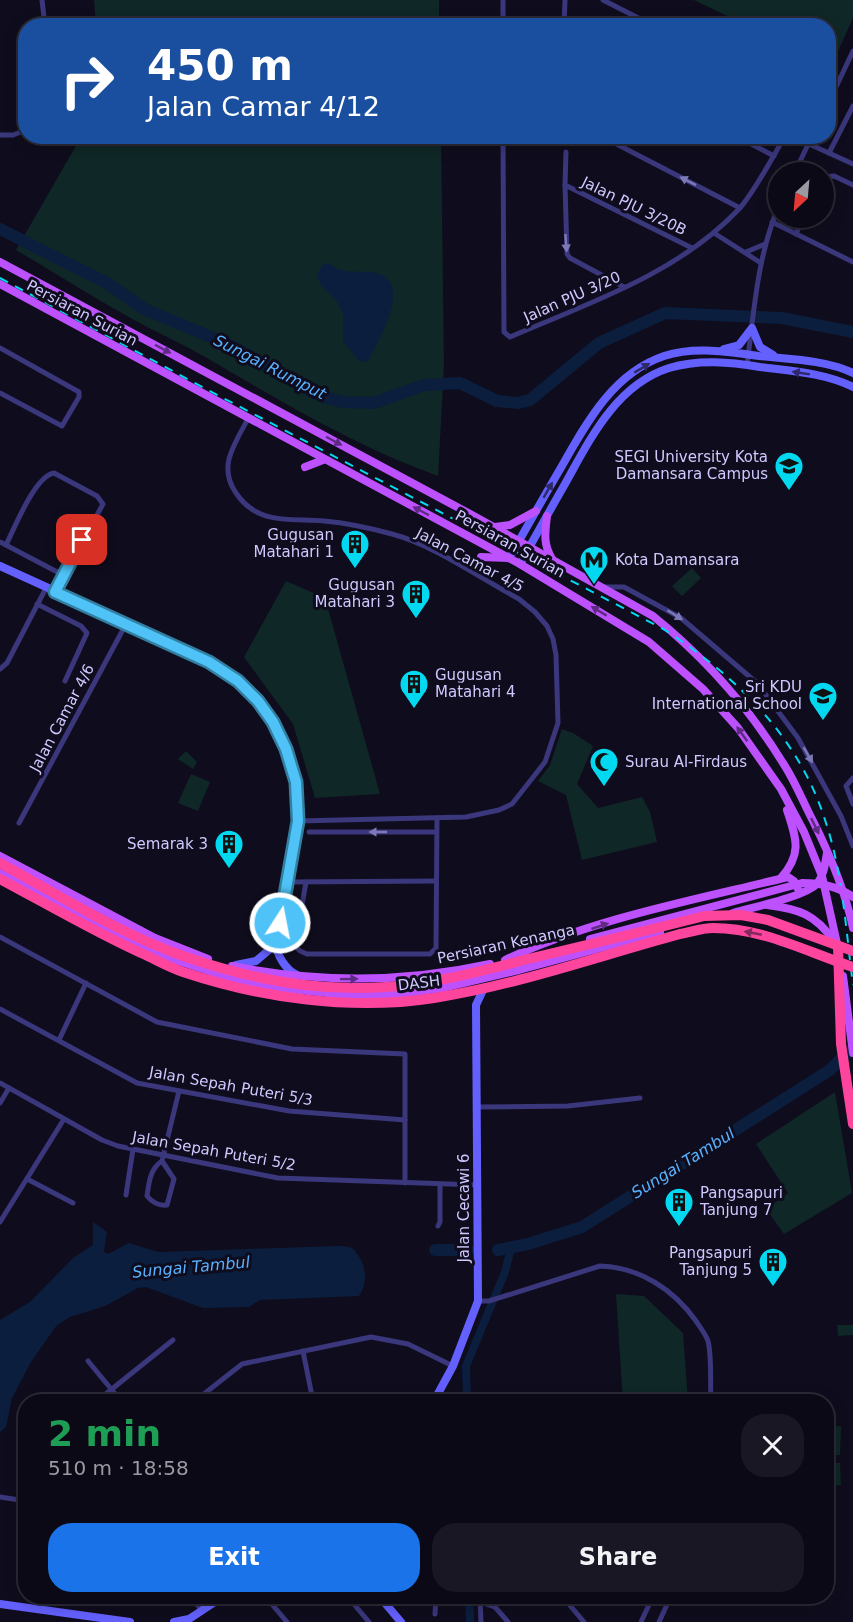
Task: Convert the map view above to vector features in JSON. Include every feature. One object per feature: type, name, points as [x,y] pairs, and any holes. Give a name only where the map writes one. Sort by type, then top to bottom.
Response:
[{"type":"highway","name":"DASH","points":[[0,862],[134,936],[184,957],[243,974],[339,988],[385,987],[435,982],[704,916],[741,915],[768,920],[853,951]]},
{"type":"highway","name":"DASH","points":[[0,876],[123,944],[181,971],[235,987],[340,1003],[433,998],[496,985],[680,934],[712,928],[753,933],[784,941],[853,967]]},
{"type":"highway","points":[[838,946],[841,1044],[853,1124]]},
{"type":"main road","name":"Persiaran Surian","points":[[0,262],[519,541],[653,616],[674,633],[721,680],[784,764],[828,851],[842,887],[853,928]]},
{"type":"main road","name":"Persiaran Surian","points":[[0,284],[249,417],[323,460],[520,564],[649,642],[703,689],[738,728],[781,789],[804,832],[822,876],[838,946],[853,1053]]},
{"type":"main road","points":[[305,467],[323,460]]},
{"type":"main road","points":[[492,527],[510,525],[536,511]]},
{"type":"main road","points":[[547,516],[544,538],[553,561]]},
{"type":"main road","points":[[481,557],[509,558]]},
{"type":"main road","points":[[781,789],[797,841],[795,858],[790,869],[781,878]]},
{"type":"main road","points":[[797,895],[810,889],[822,876],[828,851]]},
{"type":"main road","name":"Persiaran Kenanga","points":[[0,855],[155,938],[228,965],[267,973],[337,979],[398,978],[453,971],[506,960],[802,884],[820,883],[853,897]]},
{"type":"main road","points":[[0,862],[86,902]]},
{"type":"main road","name":"Persiaran Kenanga","points":[[0,876],[29,888],[135,944],[218,975],[271,987],[345,995],[401,994],[442,988],[797,895]]},
{"type":"main road","points":[[506,960],[534,947],[628,917],[781,878],[788,877],[794,881],[799,888],[797,895]]},
{"type":"main road","points":[[762,904],[791,908],[811,916],[823,926],[838,946]]},
{"type":"street","points":[[42,0],[44,18]]},
{"type":"street","points":[[502,0],[503,18]]},
{"type":"street","points":[[564,18],[565,0]]},
{"type":"street","points":[[603,0],[638,18]]},
{"type":"street","points":[[836,87],[853,51]]},
{"type":"street","points":[[836,139],[853,106]]},
{"type":"street","points":[[0,135],[18,133]]},
{"type":"street","name":"Jalan PJU 3/20","points":[[503,144],[504,332],[510,337],[652,275],[714,233],[740,208],[781,144]]},
{"type":"street","points":[[616,144],[740,208]]},
{"type":"street","points":[[751,144],[774,156]]},
{"type":"street","points":[[800,162],[809,144],[853,164]]},
{"type":"street","points":[[829,153],[834,144]]},
{"type":"street","points":[[566,152],[564,185],[567,254],[570,258],[624,287]]},
{"type":"street","points":[[834,176],[853,185]]},
{"type":"street","name":"Jalan PJU 3/20B","points":[[564,185],[692,248]]},
{"type":"street","points":[[747,365],[757,285],[770,228]]},
{"type":"street","points":[[784,228],[853,262]]},
{"type":"street","points":[[796,234],[799,228]]},
{"type":"street","points":[[714,233],[761,263]]},
{"type":"street","points":[[746,252],[765,244]]},
{"type":"street","points":[[509,558],[588,421],[620,382],[643,366],[663,357],[739,345],[752,326]]},
{"type":"street","points":[[752,326],[760,347],[765,352],[787,359]]},
{"type":"street","points":[[0,348],[79,392],[79,397],[62,426],[0,393]]},
{"type":"street","points":[[714,350],[833,366],[853,373]]},
{"type":"street","points":[[520,564],[598,426],[627,394],[650,377],[668,369],[707,362],[747,365],[830,378],[853,387]]},
{"type":"street","name":"Jalan Camar 4/5","points":[[249,417],[229,459],[228,471],[230,484],[240,498],[256,512],[282,520],[324,521],[393,534],[415,543],[519,599],[541,619],[553,639],[556,655],[558,723],[545,762],[508,807],[466,817],[298,821]]},
{"type":"street","points":[[55,592],[103,504],[97,496],[54,473],[49,474],[38,484],[3,544],[63,575]]},
{"type":"street","points":[[0,566],[209,662],[238,681],[258,701],[273,722],[286,749],[296,782],[298,821],[276,944],[285,967],[303,977]]},
{"type":"street","points":[[602,587],[624,587],[681,618],[758,683],[808,755],[841,816],[853,846]]},
{"type":"street","points":[[0,669],[7,663],[46,588]]},
{"type":"street","points":[[37,604],[81,626],[87,633],[64,681]]},
{"type":"street","name":"Jalan Camar 4/6","points":[[19,823],[126,624]]},
{"type":"street","points":[[853,778],[846,786],[853,804]]},
{"type":"street","points":[[306,882],[295,946],[300,951],[307,954],[430,954],[435,948],[437,818]]},
{"type":"street","points":[[309,832],[436,832]]},
{"type":"street","points":[[288,882],[436,881]]},
{"type":"street","points":[[0,937],[157,1022],[292,1049],[405,1054],[405,1183]]},
{"type":"street","points":[[228,965],[256,961],[276,944]]},
{"type":"street","points":[[442,988],[464,992],[476,1005],[484,988],[497,975]]},
{"type":"street","points":[[58,1040],[86,983]]},
{"type":"street","name":"Jalan Cecawi 6","points":[[438,1394],[453,1366],[478,1301],[476,1005]]},
{"type":"street","name":"Jalan Sepah Puteri 5/3","points":[[0,1008],[137,1083],[289,1111],[405,1120]]},
{"type":"street","name":"Jalan Sepah Puteri 5/2","points":[[0,1083],[102,1140],[163,1158],[278,1178],[478,1185]]},
{"type":"street","points":[[0,1103],[9,1088]]},
{"type":"street","points":[[163,1158],[174,1179],[167,1205],[151,1201],[147,1196],[155,1165],[163,1158],[179,1091]]},
{"type":"street","points":[[477,1107],[568,1106],[640,1098]]},
{"type":"street","points":[[0,1222],[64,1119]]},
{"type":"street","points":[[126,1195],[133,1149]]},
{"type":"street","points":[[27,1179],[73,1203]]},
{"type":"street","points":[[438,1226],[440,1222],[440,1184]]},
{"type":"street","points":[[478,1301],[492,1301],[590,1268],[614,1266],[631,1271],[673,1294],[698,1324],[708,1341],[711,1394]]},
{"type":"street","points":[[204,1394],[242,1364],[371,1337],[408,1344],[453,1366]]},
{"type":"street","points":[[105,1394],[173,1340]]},
{"type":"street","points":[[303,1351],[312,1394]]},
{"type":"street","points":[[88,1360],[115,1394]]},
{"type":"street","points":[[0,1497],[18,1500]]},
{"type":"street","points":[[0,1604],[130,1622]]},
{"type":"street","points":[[197,1604],[202,1611]]},
{"type":"street","points":[[174,1622],[189,1619],[212,1604]]},
{"type":"street","points":[[272,1604],[287,1622]]},
{"type":"street","points":[[354,1604],[369,1622]]},
{"type":"street","points":[[386,1604],[401,1622]]},
{"type":"street","points":[[435,1604],[435,1614]]},
{"type":"street","points":[[480,1604],[481,1622]]},
{"type":"street","points":[[489,1604],[508,1622]]},
{"type":"street","points":[[569,1604],[584,1622]]},
{"type":"street","points":[[641,1622],[649,1604]]},
{"type":"street","points":[[659,1622],[667,1604]]},
{"type":"green space","points":[[94,0],[439,0],[439,18],[95,18]]},
{"type":"green space","points":[[694,0],[853,0],[853,18],[836,56],[836,18],[731,18]]},
{"type":"green space","points":[[77,144],[441,144],[444,367],[438,476],[378,452],[320,423],[198,353],[119,312],[16,250]]},
{"type":"green space","points":[[692,568],[701,578],[682,596],[672,586]]},
{"type":"green space","points":[[286,581],[325,598],[380,794],[315,798],[293,724],[244,657]]},
{"type":"green space","points":[[562,729],[593,746],[577,784],[598,808],[642,797],[650,812],[657,842],[582,860],[566,795],[538,781],[550,765]]},
{"type":"green space","points":[[186,751],[197,762],[193,769],[178,759]]},
{"type":"green space","points":[[191,774],[210,782],[198,811],[178,803]]},
{"type":"green space","points":[[835,1092],[852,1193],[784,1234],[766,1209],[788,1193],[756,1144]]},
{"type":"green space","points":[[616,1294],[644,1296],[683,1333],[687,1394],[623,1394]]},
{"type":"green space","points":[[837,1325],[853,1325],[853,1335],[838,1336]]},
{"type":"green space","points":[[834,1426],[841,1426],[840,1455],[834,1455]]},
{"type":"green space","points":[[834,1463],[840,1463],[841,1485],[834,1486]]},
{"type":"water","points":[[329,263],[343,270],[369,272],[383,276],[391,284],[393,296],[391,310],[380,339],[368,361],[360,362],[343,341],[343,315],[337,301],[320,284],[317,274],[323,264]]},
{"type":"water","points":[[93,1222],[107,1232],[104,1252],[108,1254],[129,1243],[158,1252],[348,1247],[353,1249],[361,1260],[365,1272],[364,1285],[359,1296],[260,1300],[249,1307],[203,1308],[146,1287],[138,1288],[105,1306],[70,1317],[57,1325],[31,1362],[12,1398],[6,1427],[0,1432],[0,1320],[30,1302],[73,1258],[93,1245]]},
{"type":"waterway","name":"Sungai Rumput","points":[[0,229],[107,283],[144,309],[230,345],[318,395],[342,402],[374,403],[424,385],[460,383],[497,401],[518,403],[530,400],[599,343],[665,313],[782,318],[853,332]]},
{"type":"waterway","name":"Sungai Tambul","points":[[498,1250],[528,1244],[582,1227],[830,1070],[850,1050]]},
{"type":"waterway","points":[[467,1394],[466,1366],[505,1272],[511,1248]]},
{"type":"waterway","name":"Sungai Tambul","points":[[435,1250],[468,1250]]},
{"type":"waterway","points":[[469,1604],[470,1622]]},
{"type":"railway","points":[[0,278],[665,630],[717,668],[741,689],[783,737],[815,792],[832,842],[836,862],[853,985]]},
{"type":"place","name":"SEGI University Kota Damansara Campus","points":[[789,492]]},
{"type":"place","name":"Gugusan Matahari 1","points":[[355,570]]},
{"type":"place","name":"Kota Damansara","points":[[594,586]]},
{"type":"place","name":"Gugusan Matahari 3","points":[[416,620]]},
{"type":"place","name":"Gugusan Matahari 4","points":[[414,710]]},
{"type":"place","name":"Sri KDU International School","points":[[823,722]]},
{"type":"place","name":"Surau Al-Firdaus","points":[[604,788]]},
{"type":"place","name":"Semarak 3","points":[[229,870]]},
{"type":"place","name":"Pangsapuri Tanjung 7","points":[[679,1228]]},
{"type":"place","name":"Pangsapuri Tanjung 5","points":[[773,1288]]},
{"type":"route","points":[[82,540],[55,592],[209,662],[238,681],[258,701],[273,722],[286,749],[296,782],[298,821],[280,923]]}]
